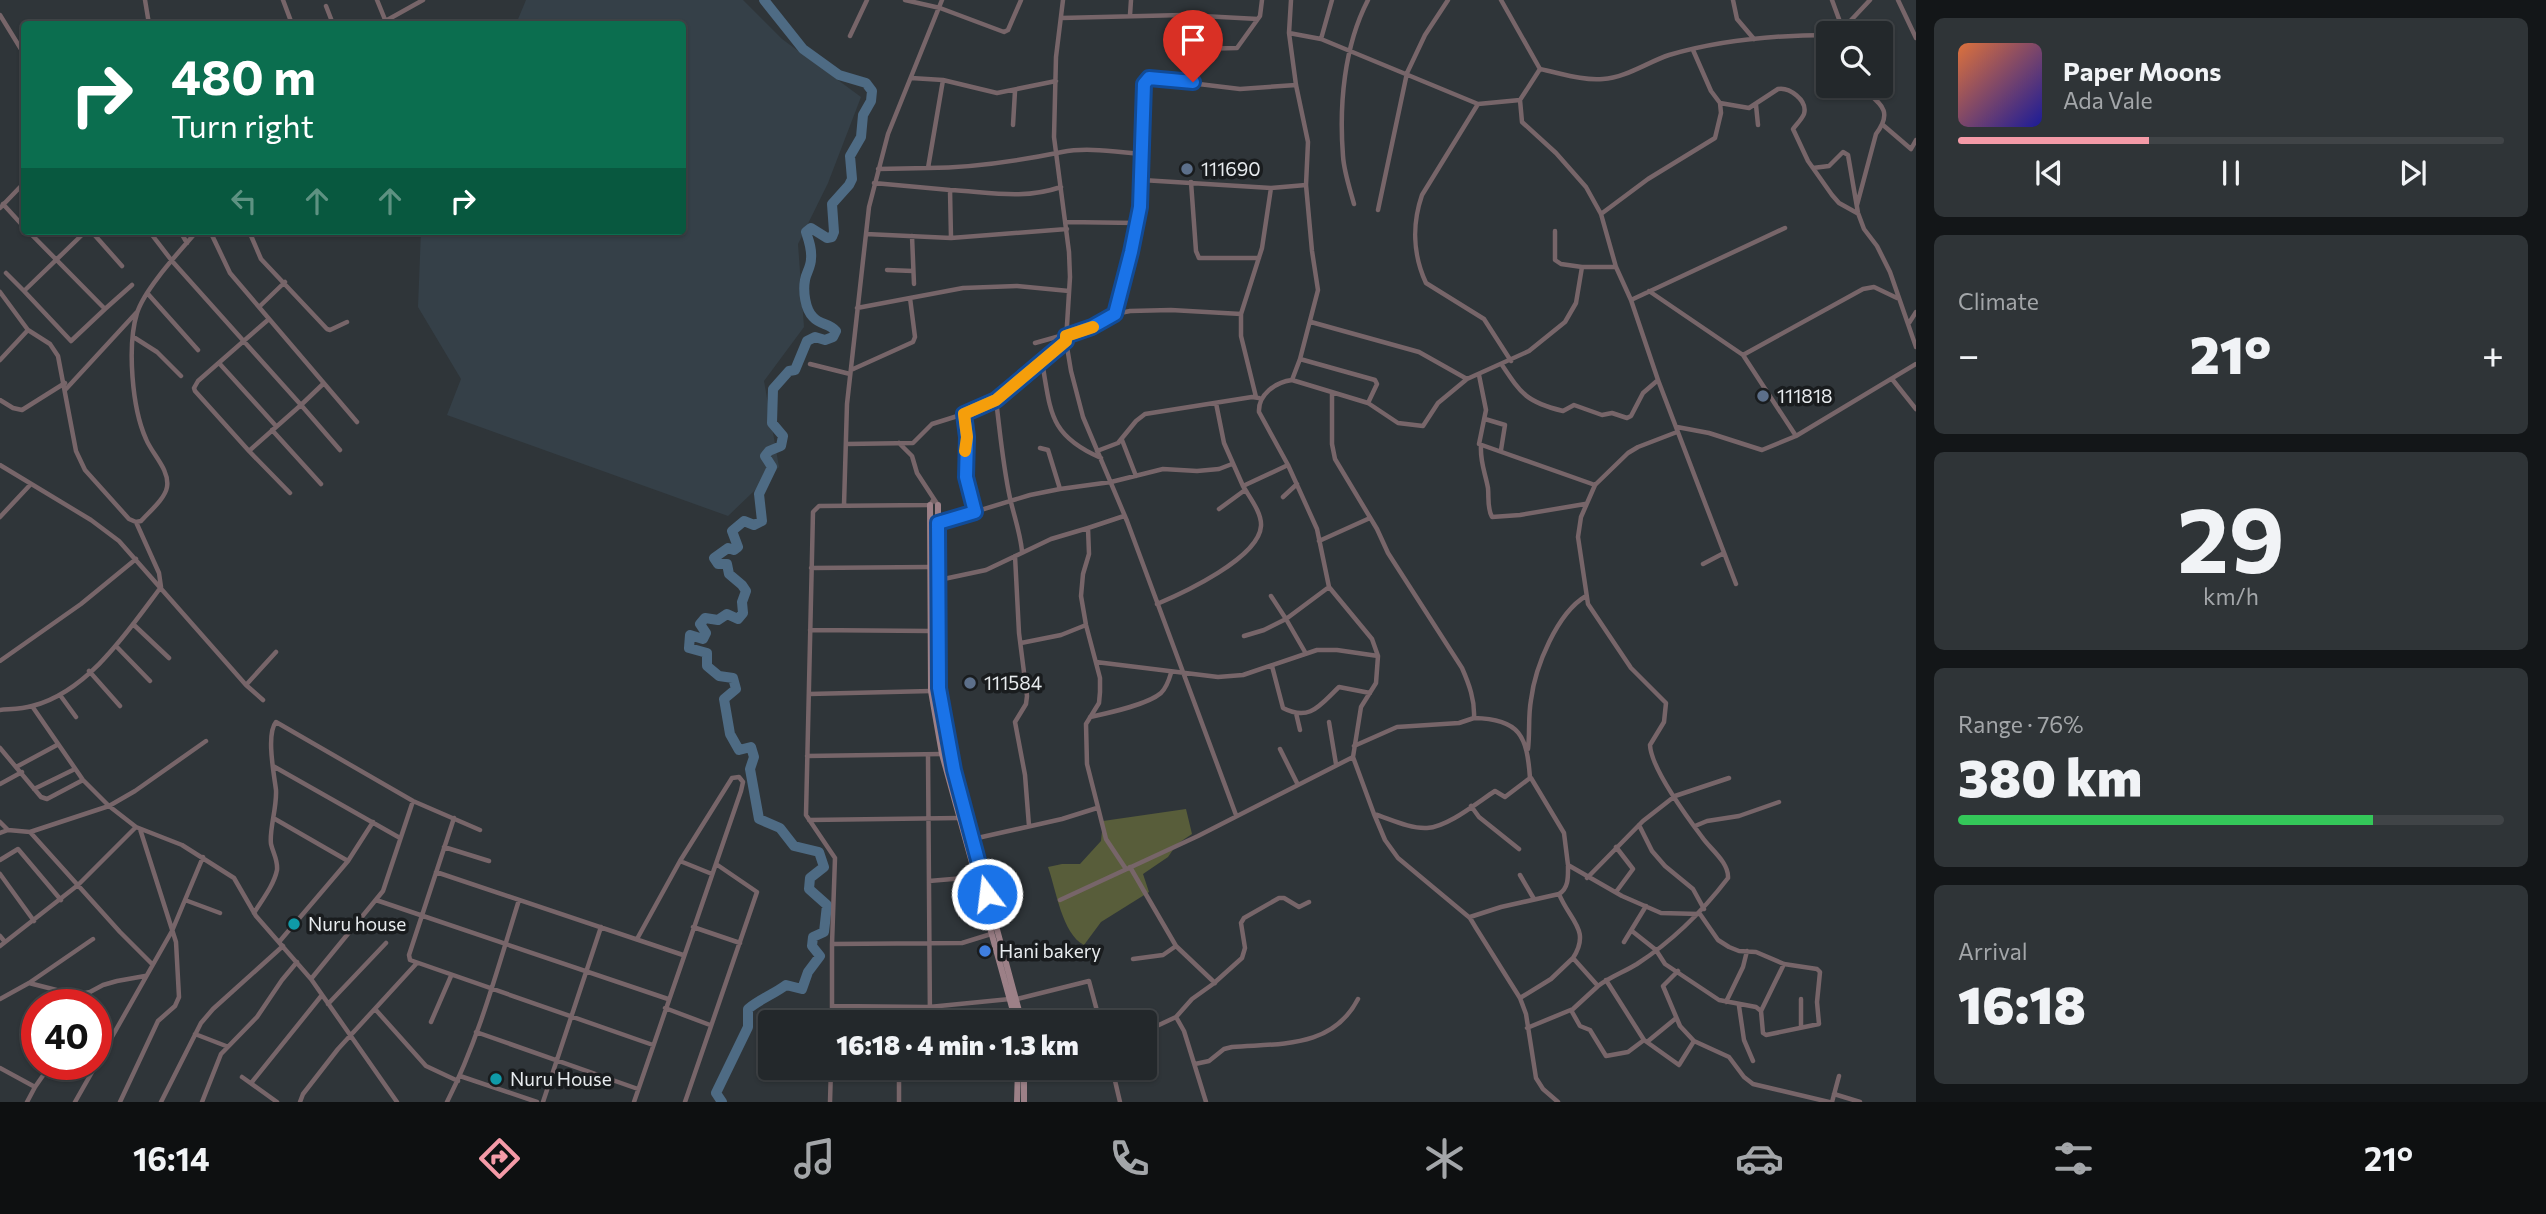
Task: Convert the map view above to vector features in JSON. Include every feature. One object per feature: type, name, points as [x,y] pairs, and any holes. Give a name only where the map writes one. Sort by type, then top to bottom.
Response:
[{"type":"street","points":[[145,0],[148,21]]},
{"type":"street","points":[[283,0],[291,21]]},
{"type":"street","points":[[377,0],[382,21]]},
{"type":"street","points":[[386,21],[423,0]]},
{"type":"street","points":[[850,36],[867,0]]},
{"type":"street","points":[[905,0],[940,8],[1004,32],[1008,30],[1021,0]]},
{"type":"street","points":[[845,505],[850,372],[874,183],[888,134],[942,0]]},
{"type":"street","points":[[1063,0],[1056,57],[1054,136],[1069,252],[1066,338],[1083,417],[1111,482],[1236,815]]},
{"type":"street","points":[[1130,15],[1131,0]]},
{"type":"street","points":[[1195,50],[1237,48],[1261,14],[1262,0]]},
{"type":"street","points":[[1291,0],[1289,33],[1308,142],[1306,185],[1318,290],[1311,322],[1292,380]]},
{"type":"street","points":[[1321,39],[1332,0]]},
{"type":"street","points":[[1354,204],[1343,157],[1342,106],[1350,51],[1357,23],[1368,0]]},
{"type":"street","points":[[1378,210],[1406,73],[1425,35],[1448,0]]},
{"type":"street","points":[[1501,0],[1539,69]]},
{"type":"street","points":[[1733,0],[1737,19],[1754,38]]},
{"type":"street","points":[[1832,0],[1838,21]]},
{"type":"street","points":[[1851,21],[1870,0]]},
{"type":"street","points":[[1898,0],[1916,38]]},
{"type":"street","points":[[326,6],[332,21]]},
{"type":"street","points":[[0,15],[21,49]]},
{"type":"street","points":[[1061,18],[1130,15],[1258,19]]},
{"type":"street","points":[[1289,33],[1321,39],[1478,104],[1520,100]]},
{"type":"street","points":[[1539,69],[1590,79],[1606,79],[1654,60],[1693,50],[1754,38],[1816,36]]},
{"type":"street","points":[[1693,50],[1711,91],[1720,103],[1744,109],[1756,105],[1777,89],[1787,89],[1796,95],[1804,113],[1794,131],[1813,168],[1836,201],[1858,213]]},
{"type":"street","points":[[1539,69],[1520,100],[1522,122],[1556,153],[1586,187],[1601,214],[1616,267],[1631,300],[1658,380],[1736,584]]},
{"type":"street","points":[[1115,314],[1137,223],[1142,180],[1144,84],[1149,78],[1240,89],[1296,85]]},
{"type":"street","points":[[911,79],[943,80],[997,93],[1056,81]]},
{"type":"street","points":[[928,168],[943,80]]},
{"type":"street","points":[[1013,125],[1014,91]]},
{"type":"street","points":[[1856,206],[1876,134],[1884,125],[1886,115],[1884,108],[1873,98]]},
{"type":"street","points":[[1601,214],[1648,179],[1710,143],[1718,129],[1720,103]]},
{"type":"street","points":[[1478,104],[1422,195],[1414,239],[1426,283],[1484,319],[1511,360]]},
{"type":"street","points":[[1756,105],[1758,125]]},
{"type":"street","points":[[1884,125],[1912,149],[1916,140]]},
{"type":"street","points":[[878,169],[976,166],[1084,151],[1143,153]]},
{"type":"street","points":[[1813,168],[1829,166],[1841,153],[1846,153],[1852,168],[1858,213],[1864,229],[1877,246],[1890,272],[1916,347]]},
{"type":"street","points":[[1142,180],[1271,188],[1306,185]]},
{"type":"street","points":[[1191,182],[1196,251],[1199,258],[1259,258]]},
{"type":"street","points":[[874,183],[1017,196],[1061,187]]},
{"type":"street","points":[[21,186],[2,206],[21,224]]},
{"type":"street","points":[[1271,188],[1259,258],[1241,314],[1241,336],[1258,397],[1259,412],[1288,465],[1317,529],[1329,587],[1372,639],[1378,656],[1376,683],[1360,712],[1353,757],[1385,840],[1398,858],[1470,918],[1520,998],[1526,1014],[1536,1078],[1543,1089],[1558,1102]]},
{"type":"street","points":[[950,190],[951,238]]},
{"type":"street","points":[[1066,222],[1137,223]]},
{"type":"street","points":[[1631,300],[1784,228]]},
{"type":"street","points":[[866,233],[951,238],[1067,229]]},
{"type":"street","points":[[1555,230],[1555,260],[1561,264],[1616,267]]},
{"type":"street","points":[[33,235],[105,309]]},
{"type":"street","points":[[24,291],[84,235]]},
{"type":"street","points":[[93,235],[122,266]]},
{"type":"street","points":[[152,235],[172,261],[340,450]]},
{"type":"street","points":[[182,235],[187,243]]},
{"type":"street","points":[[0,400],[22,410],[65,386],[138,312],[148,294],[194,235]]},
{"type":"street","points":[[213,235],[230,274],[357,422]]},
{"type":"street","points":[[250,235],[257,253],[327,329],[346,322]]},
{"type":"street","points":[[912,236],[914,284]]},
{"type":"street","points":[[1097,451],[1122,440],[1136,421],[1145,414],[1258,397],[1285,380],[1368,403],[1392,421],[1423,426],[1438,403],[1467,379],[1511,360],[1549,337],[1565,322],[1576,303],[1582,267]]},
{"type":"street","points":[[887,270],[913,271]]},
{"type":"street","points":[[6,273],[71,341],[132,285]]},
{"type":"street","points":[[259,307],[285,282]]},
{"type":"street","points":[[857,308],[963,288],[1069,291]]},
{"type":"street","points":[[1743,355],[1863,289],[1874,288],[1898,298]]},
{"type":"street","points":[[1649,291],[1743,355],[1796,436]]},
{"type":"street","points":[[0,292],[28,330],[50,344],[58,356],[76,451],[85,470],[129,519],[136,522],[141,521],[166,493],[167,480],[146,440],[137,414],[134,337],[138,312]]},
{"type":"street","points":[[148,294],[198,350]]},
{"type":"street","points":[[810,364],[850,372],[913,342],[915,337],[910,298]]},
{"type":"street","points":[[1035,343],[1066,338],[1115,314],[1146,310],[1241,314]]},
{"type":"street","points":[[1908,324],[1916,312]]},
{"type":"street","points":[[269,319],[195,384],[195,391],[290,493]]},
{"type":"street","points":[[1311,322],[1419,352],[1467,379]]},
{"type":"street","points":[[0,360],[28,330]]},
{"type":"street","points":[[134,337],[157,352],[181,376]]},
{"type":"street","points":[[846,443],[915,442],[932,424],[996,400],[1066,338]]},
{"type":"street","points":[[1300,359],[1375,380],[1377,384],[1368,403]]},
{"type":"street","points":[[1041,361],[1049,410],[1056,424],[1080,446],[1102,459]]},
{"type":"street","points":[[219,363],[321,484]]},
{"type":"street","points":[[1527,1028],[1571,1010],[1606,980],[1656,950],[1702,912],[1729,874],[1660,773],[1649,749],[1651,741],[1664,722],[1666,703],[1631,668],[1588,604],[1578,537],[1586,503],[1595,485],[1621,459],[1638,447],[1677,430],[1709,433],[1762,450],[1796,436],[1916,364]]},
{"type":"street","points":[[1502,365],[1519,392],[1545,406],[1563,411],[1574,405],[1602,415],[1612,413],[1627,418],[1631,416],[1643,393],[1658,380]]},
{"type":"street","points":[[1479,375],[1486,419],[1478,441],[1492,517],[1508,517],[1586,503]]},
{"type":"street","points":[[1892,379],[1916,409]]},
{"type":"street","points":[[250,451],[323,384]]},
{"type":"street","points":[[1332,393],[1332,444],[1335,459],[1395,563],[1462,668],[1470,686],[1475,709],[1474,718]]},
{"type":"street","points":[[996,400],[1010,502],[1018,523],[1022,551]]},
{"type":"street","points":[[1157,604],[1212,576],[1239,557],[1257,539],[1261,524],[1259,515],[1232,464],[1224,443],[1216,403]]},
{"type":"street","points":[[964,414],[967,437],[966,477],[975,512]]},
{"type":"street","points":[[1486,419],[1504,425],[1501,450]]},
{"type":"street","points":[[1122,440],[1136,475]]},
{"type":"street","points":[[899,443],[912,456],[917,473],[934,503],[938,523],[939,580],[931,691],[942,754],[959,818],[975,857],[1014,1010]]},
{"type":"street","points":[[1481,446],[1501,450],[1595,485]]},
{"type":"street","points":[[1040,448],[1048,450],[1060,489]]},
{"type":"street","points":[[938,523],[1060,489],[1111,482],[1163,470],[1197,471],[1219,469],[1232,464]]},
{"type":"street","points":[[0,465],[105,529],[136,559],[246,685],[263,700]]},
{"type":"street","points":[[1219,509],[1244,488],[1288,465]]},
{"type":"street","points":[[0,517],[30,484]]},
{"type":"street","points":[[1283,497],[1297,484]]},
{"type":"street","points":[[833,1010],[835,858],[808,820],[807,756],[814,509],[819,506],[934,503]]},
{"type":"street","points":[[934,503],[929,568],[934,673],[973,839],[976,877],[991,934],[1017,1010]]},
{"type":"street","points":[[939,580],[986,570],[1022,551],[1066,533],[1124,516]]},
{"type":"street","points":[[1319,541],[1370,518]]},
{"type":"street","points":[[0,710],[32,706],[60,695],[116,646],[161,587],[159,573],[136,522]]},
{"type":"street","points":[[1088,528],[1089,554],[1081,585],[1086,625],[1100,678],[1099,703],[1089,717],[1086,734],[1087,764],[1097,808],[1108,845],[1128,868],[1176,946],[1215,983]]},
{"type":"street","points":[[1703,564],[1724,553]]},
{"type":"street","points":[[1015,556],[1027,696],[1026,704],[1015,722],[1025,775],[1029,826]]},
{"type":"street","points":[[0,661],[81,604],[136,559]]},
{"type":"street","points":[[811,568],[929,568]]},
{"type":"street","points":[[1244,636],[1286,619],[1329,587]]},
{"type":"street","points":[[1271,596],[1305,652]]},
{"type":"street","points":[[1470,918],[1559,894],[1564,891],[1568,880],[1564,832],[1531,778],[1528,750],[1531,699],[1546,650],[1571,607],[1586,596]]},
{"type":"street","points":[[133,624],[169,658]]},
{"type":"street","points":[[1021,643],[1062,635],[1086,625]]},
{"type":"street","points":[[810,630],[930,631]]},
{"type":"street","points":[[116,646],[150,681]]},
{"type":"street","points":[[1096,662],[1218,677],[1243,675],[1305,652],[1337,650],[1378,656]]},
{"type":"street","points":[[246,685],[276,652]]},
{"type":"street","points":[[1272,666],[1283,708],[1296,713],[1304,715],[1321,706],[1339,687],[1370,693]]},
{"type":"street","points":[[89,671],[120,706]]},
{"type":"street","points":[[1089,717],[1115,711],[1158,695],[1166,687],[1171,673]]},
{"type":"street","points":[[809,694],[931,691]]},
{"type":"street","points":[[60,695],[76,717]]},
{"type":"street","points":[[32,706],[83,780],[109,806],[138,828],[182,845],[234,878],[254,913],[311,979],[396,1099],[387,1102]]},
{"type":"street","points":[[1296,713],[1300,730]]},
{"type":"street","points":[[1354,746],[1397,727],[1459,723],[1474,718],[1507,723],[1520,735],[1528,750]]},
{"type":"street","points":[[254,913],[270,887],[277,868],[271,845],[276,795],[271,751],[273,726],[276,722],[413,801],[480,830]]},
{"type":"street","points":[[1329,722],[1336,764]]},
{"type":"street","points":[[0,833],[8,830],[30,832],[109,806],[145,785],[206,741]]},
{"type":"street","points":[[18,766],[57,745]]},
{"type":"street","points":[[0,748],[18,766],[41,797],[47,799],[83,780]]},
{"type":"street","points":[[1280,748],[1298,785]]},
{"type":"street","points":[[807,756],[942,754]]},
{"type":"street","points":[[928,755],[929,1010]]},
{"type":"street","points":[[1060,900],[1198,836],[1353,757]]},
{"type":"street","points":[[273,766],[400,838]]},
{"type":"street","points":[[34,789],[75,769]]},
{"type":"street","points":[[0,784],[22,772]]},
{"type":"street","points":[[634,1102],[741,790],[742,778],[732,778],[680,861],[637,939]]},
{"type":"street","points":[[1374,814],[1427,828],[1442,824],[1495,791],[1505,797],[1531,778]]},
{"type":"street","points":[[1587,877],[1639,825],[1675,796],[1729,778]]},
{"type":"street","points":[[311,979],[376,900],[387,881],[413,801]]},
{"type":"street","points":[[1695,826],[1707,821],[1739,816],[1779,802]]},
{"type":"street","points":[[1471,806],[1479,817],[1519,849]]},
{"type":"street","points":[[973,839],[1097,808]]},
{"type":"street","points":[[454,818],[409,955],[410,960],[653,1045]]},
{"type":"street","points":[[808,820],[959,818]]},
{"type":"street","points":[[275,819],[348,861]]},
{"type":"street","points":[[0,822],[8,830]]},
{"type":"street","points":[[161,1102],[195,1034],[212,1009],[281,944],[348,861],[373,822]]},
{"type":"street","points":[[1639,825],[1652,851],[1665,866],[1693,889],[1702,912],[1723,944],[1739,951],[1756,952],[1784,964],[1814,968],[1819,972],[1817,1002],[1821,1023],[1766,1035],[1763,1033],[1761,1011],[1784,964]]},
{"type":"street","points":[[0,946],[61,900],[138,828]]},
{"type":"street","points":[[120,1102],[158,1021],[175,1006],[178,997],[176,942],[138,828]]},
{"type":"street","points":[[30,832],[152,964]]},
{"type":"street","points":[[444,847],[489,861]]},
{"type":"street","points":[[1616,847],[1633,869],[1616,892]]},
{"type":"street","points":[[0,860],[18,849],[61,900]]},
{"type":"street","points":[[75,1102],[172,931],[202,857]]},
{"type":"street","points":[[680,861],[712,874]]},
{"type":"street","points":[[685,1102],[757,892],[716,864]]},
{"type":"street","points":[[1568,865],[1661,913],[1702,912]]},
{"type":"street","points":[[436,872],[683,955]]},
{"type":"street","points":[[0,874],[34,921]]},
{"type":"street","points":[[1520,875],[1534,899]]},
{"type":"street","points":[[929,881],[976,877]]},
{"type":"street","points":[[1520,998],[1551,979],[1573,958],[1581,945],[1581,936],[1559,894]]},
{"type":"street","points":[[1157,1026],[1176,1017],[1192,999],[1215,983],[1242,958],[1245,948],[1241,923],[1244,918],[1279,898],[1299,907],[1309,902]]},
{"type":"street","points":[[185,900],[220,913]]},
{"type":"street","points":[[376,900],[668,999]]},
{"type":"street","points":[[447,1102],[459,1078],[519,900]]},
{"type":"street","points":[[1624,942],[1646,906]]},
{"type":"street","points":[[543,1102],[601,927]]},
{"type":"street","points":[[693,927],[740,943]]},
{"type":"street","points":[[1632,931],[1656,950],[1665,964],[1718,1000],[1756,1007],[1761,1011]]},
{"type":"street","points":[[832,944],[962,943],[991,934]]},
{"type":"street","points":[[0,936],[5,942]]},
{"type":"street","points":[[0,999],[29,983],[93,939]]},
{"type":"street","points":[[328,1004],[386,943]]},
{"type":"street","points":[[1133,959],[1163,955],[1176,946]]},
{"type":"street","points":[[1726,1002],[1743,967],[1747,951]]},
{"type":"street","points":[[1573,958],[1598,986]]},
{"type":"street","points":[[202,1102],[221,1054],[257,1017],[297,962]]},
{"type":"street","points":[[300,1102],[303,1094],[338,1049],[416,964]]},
{"type":"street","points":[[1678,971],[1663,986],[1675,1019],[1694,1041],[1729,1057],[1753,1084],[1831,1102],[1839,1076]]},
{"type":"street","points":[[29,983],[76,995],[117,981],[145,976]]},
{"type":"street","points":[[431,1022],[451,976]]},
{"type":"street","points":[[1606,980],[1645,1041],[1679,1065],[1694,1041]]},
{"type":"street","points":[[833,1006],[929,1007],[1013,999],[1089,981],[1097,1010]]},
{"type":"street","points":[[252,1082],[322,995]]},
{"type":"street","points":[[1195,1064],[1209,1061],[1224,1049],[1232,1047],[1288,1044],[1326,1033],[1348,1017],[1358,999]]},
{"type":"street","points":[[1801,999],[1801,1027]]},
{"type":"street","points":[[1740,1006],[1744,1040],[1753,1061]]},
{"type":"street","points":[[665,1008],[710,1025]]},
{"type":"street","points":[[375,1009],[426,1066],[537,1102]]},
{"type":"street","points":[[1571,1010],[1580,1026],[1590,1030],[1606,1056],[1628,1052],[1675,1019]]},
{"type":"street","points":[[1176,1017],[1184,1031],[1206,1102]]},
{"type":"street","points":[[475,1032],[638,1089]]},
{"type":"street","points":[[195,1034],[227,1046]]},
{"type":"street","points":[[0,1068],[35,1087]]},
{"type":"street","points":[[242,1077],[277,1102]]},
{"type":"street","points":[[27,1102],[40,1080]]},
{"type":"street","points":[[830,1102],[831,1080]]},
{"type":"street","points":[[899,1080],[899,1102]]},
{"type":"street","points":[[1017,1102],[1020,1080]]},
{"type":"street","points":[[1023,1080],[1024,1102]]},
{"type":"street","points":[[1115,1080],[1121,1102]]},
{"type":"street","points":[[1834,1094],[1860,1102]]},
{"type":"shaded area","points":[[526,0],[743,0],[782,39],[861,97],[828,183],[798,244],[804,327],[764,381],[779,467],[728,516],[447,415],[461,379],[418,307],[421,235],[686,235],[686,21],[517,21]]},
{"type":"green space","points":[[1186,809],[1192,834],[1177,844],[1168,857],[1143,874],[1149,892],[1101,922],[1084,945],[1076,939],[1065,921],[1048,867],[1080,864],[1101,841],[1103,821]]},
{"type":"waterway","points":[[722,1102],[716,1093],[748,1027],[748,1009],[786,985],[802,989],[808,972],[820,956],[812,946],[813,937],[824,932],[827,905],[809,889],[810,878],[824,867],[819,852],[794,846],[780,828],[759,819],[750,769],[754,757],[751,747],[739,750],[730,734],[724,699],[736,689],[733,678],[719,676],[707,666],[707,653],[689,648],[690,635],[703,639],[706,633],[700,624],[705,618],[718,620],[727,614],[738,619],[743,613],[742,602],[746,591],[729,574],[727,564],[718,564],[714,558],[728,548],[734,550],[738,547],[732,531],[744,521],[754,525],[762,521],[759,494],[772,467],[765,456],[769,451],[781,446],[783,436],[772,423],[773,389],[789,371],[795,370],[807,341],[815,337],[825,340],[833,337],[836,331],[816,320],[806,305],[804,284],[811,255],[806,232],[811,228],[827,238],[832,237],[832,204],[852,179],[850,156],[861,137],[863,115],[871,101],[872,91],[866,83],[839,75],[803,49],[764,0]]},
{"type":"slow traffic","points":[[965,451],[967,437],[964,414],[996,400],[1066,341],[1066,336],[1093,327]]},
{"type":"place","name":"111690","points":[[1187,169]]},
{"type":"place","name":"111818","points":[[1763,396]]},
{"type":"place","name":"111584","points":[[970,683]]},
{"type":"place","name":"Nuru house","points":[[294,924]]},
{"type":"place","name":"Hani bakery","points":[[985,951]]},
{"type":"place","name":"Nuru House","points":[[496,1079]]},
{"type":"route","points":[[987,894],[954,770],[939,688],[938,523],[975,512],[964,460],[967,437],[964,414],[996,400],[1066,341],[1066,336],[1092,327],[1115,314],[1140,207],[1145,81],[1149,78],[1193,82]]}]
